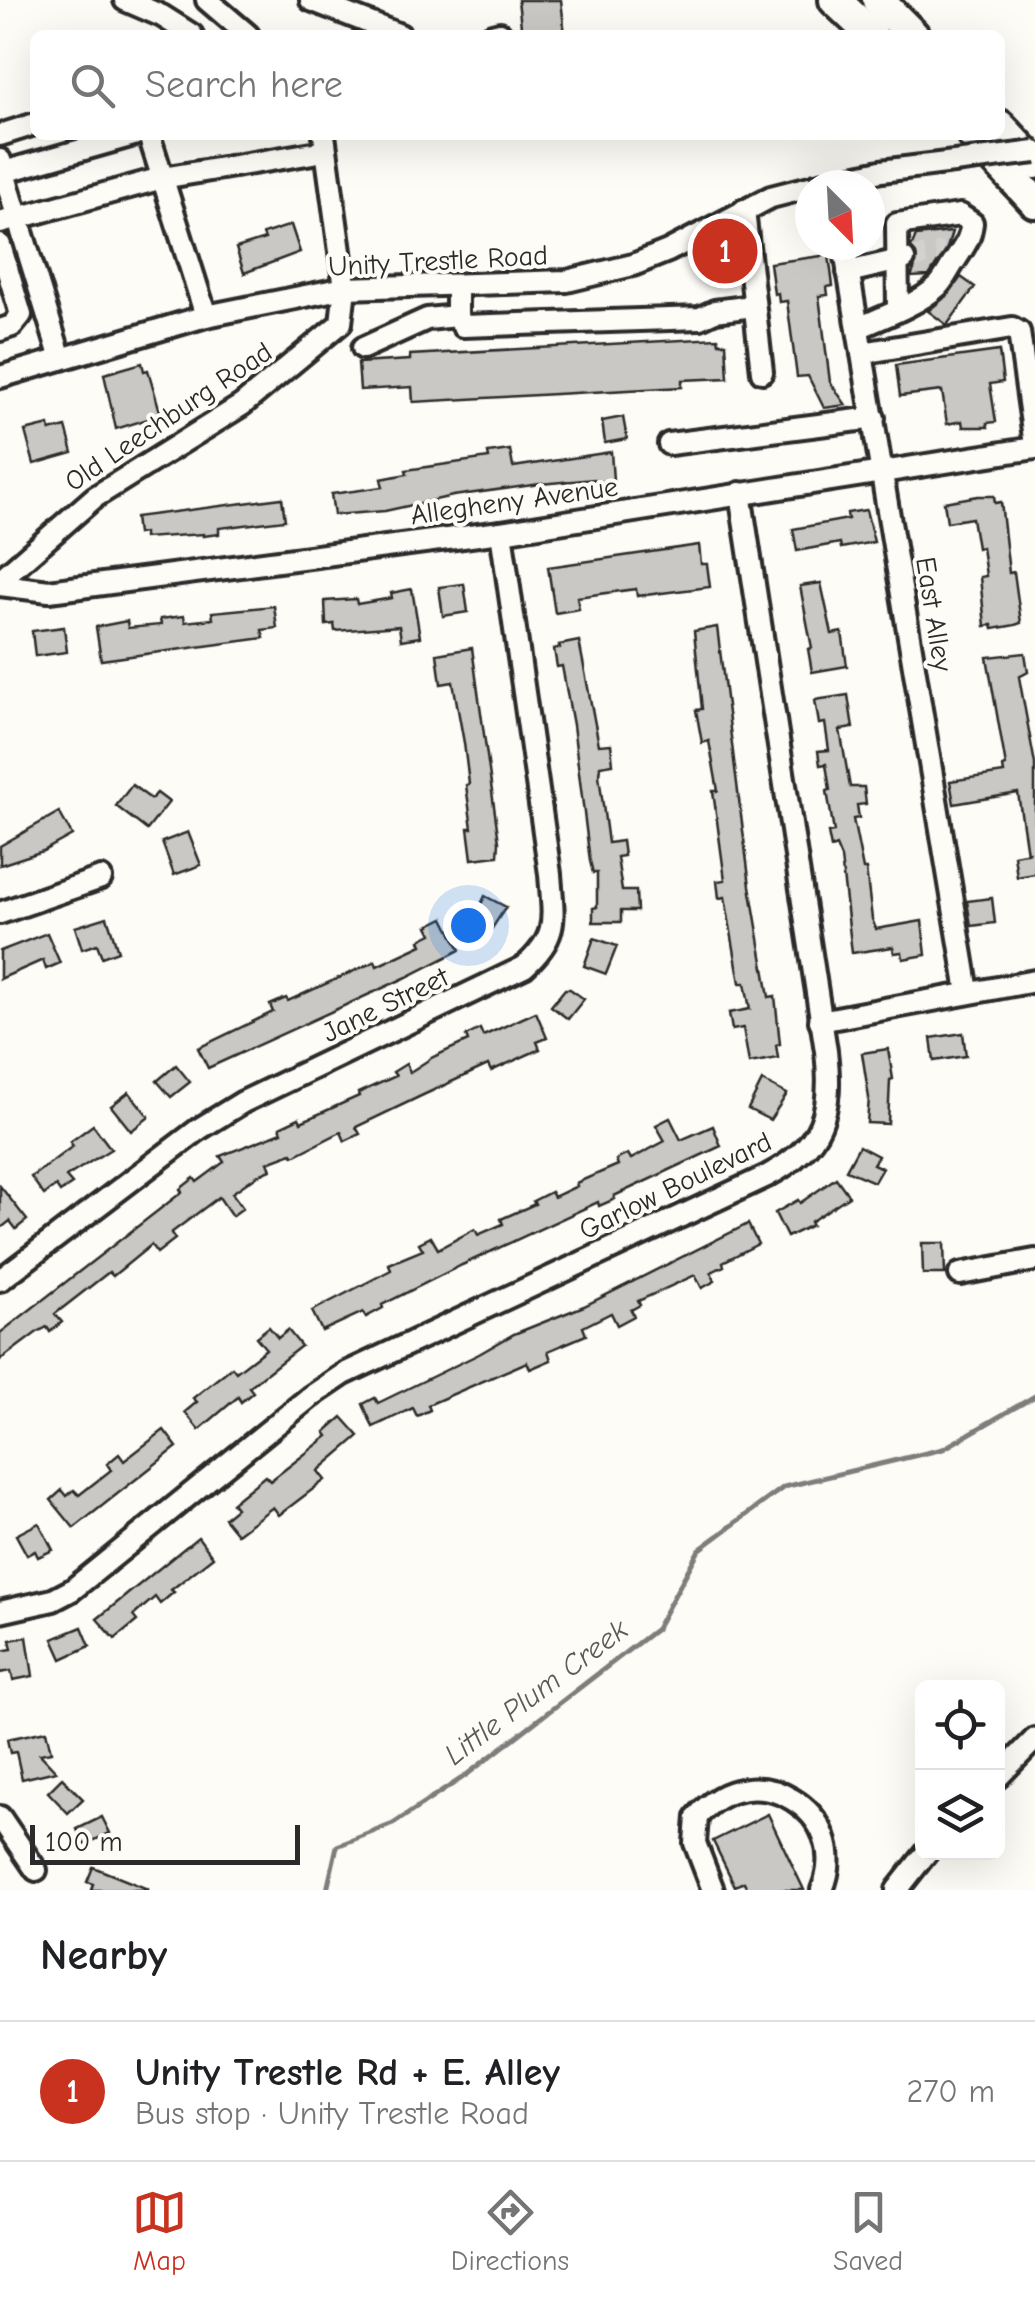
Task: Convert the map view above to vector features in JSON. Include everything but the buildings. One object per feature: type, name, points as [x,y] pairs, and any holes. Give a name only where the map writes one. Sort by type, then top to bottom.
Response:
[{"type":"highway","points":[[834,0],[867,30]]},
{"type":"highway","points":[[878,0],[909,30]]},
{"type":"highway","points":[[1005,131],[1035,163]]},
{"type":"highway","points":[[977,140],[1035,202]]},
{"type":"street","points":[[125,0],[184,30]]},
{"type":"street","points":[[208,0],[242,30]]},
{"type":"street","points":[[312,0],[387,30]]},
{"type":"street","points":[[0,135],[30,126]]},
{"type":"street","points":[[60,359],[9,221],[1,169],[114,140]]},
{"type":"street","points":[[151,140],[206,316]]},
{"type":"street","points":[[9,221],[162,178],[325,143],[345,288]]},
{"type":"street","name":"Unity Trestle Road","points":[[885,171],[1035,152]]},
{"type":"street","name":"Unity Trestle Road","points":[[0,377],[206,316],[345,288],[567,282],[633,265],[771,197],[795,191]]},
{"type":"street","points":[[744,210],[762,372]]},
{"type":"street","points":[[858,328],[898,309],[938,286],[954,250],[970,240],[972,223],[960,215],[896,224],[901,260],[898,309]]},
{"type":"street","points":[[0,245],[21,316],[12,326],[0,330]]},
{"type":"street","name":"East Alley","points":[[846,260],[968,992]]},
{"type":"street","points":[[848,272],[901,260]]},
{"type":"street","points":[[457,285],[456,316],[463,326],[700,318],[715,310],[753,306]]},
{"type":"street","name":"Old Leechburg Road","points":[[0,583],[95,497],[242,405],[327,338],[341,324],[345,288]]},
{"type":"street","points":[[363,348],[427,319],[456,316]]},
{"type":"street","points":[[862,353],[1012,328],[1019,332],[1035,447]]},
{"type":"street","points":[[669,444],[874,418]]},
{"type":"street","name":"Allegheny Avenue","points":[[0,583],[49,591],[501,532],[1035,447]]},
{"type":"street","name":"Garlow Boulevard","points":[[0,1612],[53,1600],[72,1590],[310,1397],[344,1374],[782,1168],[820,1132],[830,1089],[740,494]]},
{"type":"street","name":"Jane Street","points":[[0,1280],[200,1129],[243,1102],[524,968],[548,943],[553,920],[550,874],[501,532]]},
{"type":"street","points":[[0,913],[101,878]]},
{"type":"street","points":[[820,1021],[1035,980]]},
{"type":"street","points":[[960,1274],[1035,1260]]},
{"type":"street","points":[[1005,1771],[1035,1740]]},
{"type":"street","points":[[713,1890],[695,1843],[697,1818],[724,1796],[756,1788],[777,1790],[792,1798],[824,1835],[830,1858],[822,1890]]},
{"type":"street","points":[[0,1817],[36,1870]]},
{"type":"street","points":[[897,1890],[921,1860]]},
{"type":"waterway","name":"Little Plum Creek","points":[[327,1890],[337,1846],[393,1824],[465,1776],[656,1629],[699,1550],[784,1487],[943,1449],[1035,1396]]},
{"type":"tunnel","points":[[906,259],[945,252]]},
{"type":"place","name":"Unity Trestle Rd + E. Alley","points":[[725,251]]}]
